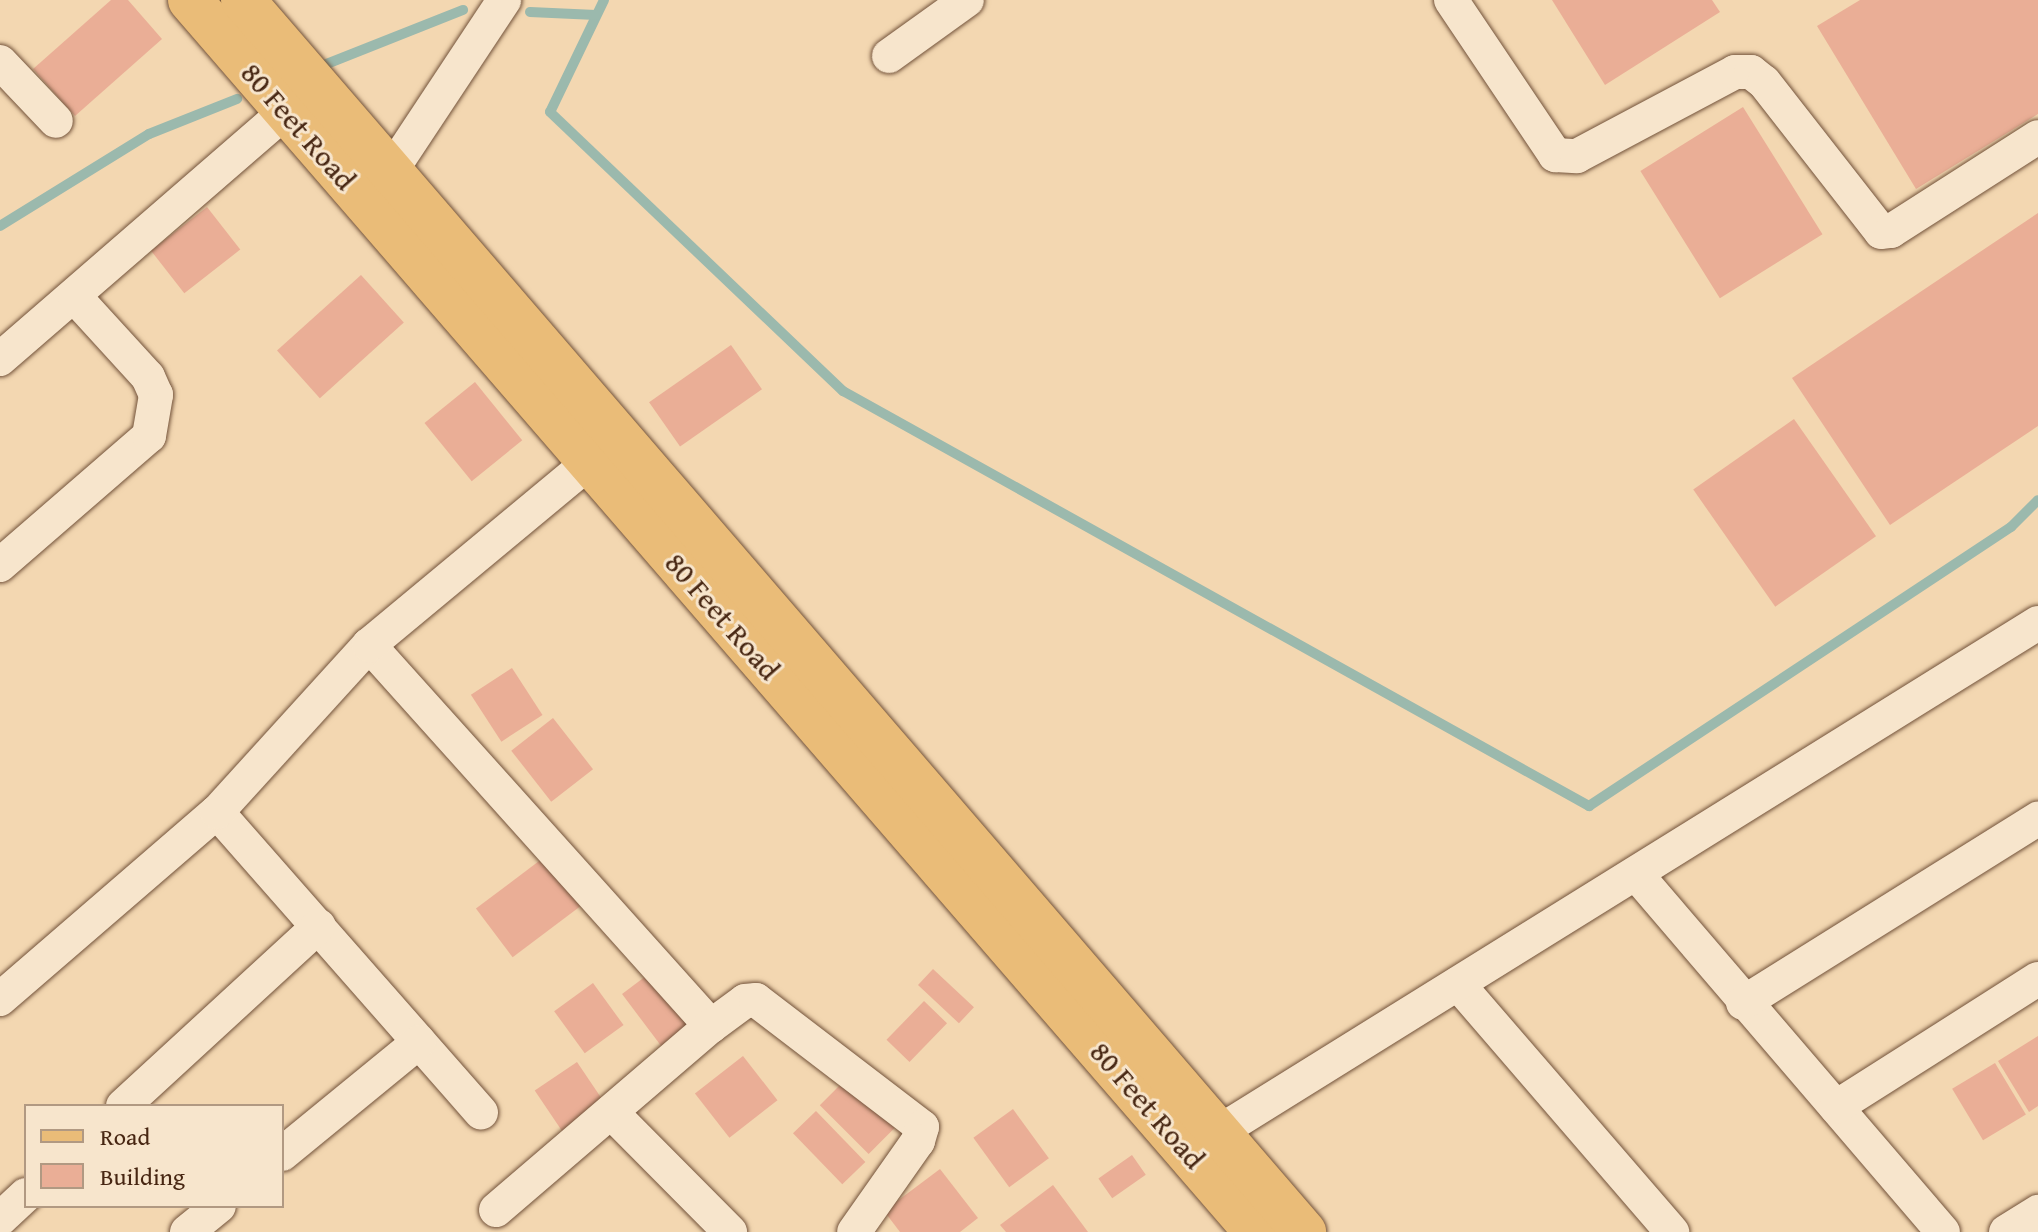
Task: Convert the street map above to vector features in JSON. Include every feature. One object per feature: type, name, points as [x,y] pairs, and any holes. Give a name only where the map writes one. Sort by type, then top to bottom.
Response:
[{"type":"main road","name":"80 Feet Road","points":[[190,0],[302,99],[391,171],[605,449]]},
{"type":"main road","name":"80 Feet Road","points":[[243,0],[302,99],[1203,1141],[1304,1232]]},
{"type":"main road","name":"80 Feet Road","points":[[1203,1141],[1256,1232]]},
{"type":"street","points":[[391,171],[504,0]]},
{"type":"street","points":[[889,56],[967,0]]},
{"type":"street","points":[[1451,0],[1555,155],[1577,156],[1735,72],[1751,72],[1764,82],[1881,232],[1891,231],[2038,137]]},
{"type":"street","points":[[0,62],[56,121]]},
{"type":"street","points":[[0,359],[302,99]]},
{"type":"street","points":[[0,565],[149,436],[156,395],[148,377],[75,297]]},
{"type":"street","points":[[0,999],[217,812],[369,645],[605,449]]},
{"type":"street","points":[[1203,1141],[1637,875],[2038,623]]},
{"type":"street","points":[[369,645],[711,1026]]},
{"type":"street","points":[[217,812],[481,1112]]},
{"type":"street","points":[[1743,1003],[2038,819]]},
{"type":"street","points":[[1637,875],[1743,1003],[1943,1232]]},
{"type":"street","points":[[125,1104],[319,926]]},
{"type":"street","points":[[1836,1107],[2038,979]]},
{"type":"street","points":[[1458,984],[1672,1232]]},
{"type":"street","points":[[496,1210],[711,1026],[745,1001],[756,1000],[922,1127],[918,1141],[860,1230]]},
{"type":"street","points":[[284,1152],[419,1042]]},
{"type":"street","points":[[611,1112],[730,1232]]},
{"type":"street","points":[[0,1219],[24,1197]]},
{"type":"street","points":[[187,1232],[217,1208]]},
{"type":"street","points":[[2006,1232],[2038,1212]]},
{"type":"building","points":[[111,0],[128,0],[162,39],[75,116],[33,69]]},
{"type":"building","points":[[1552,0],[1712,0],[1720,12],[1605,85]]},
{"type":"building","points":[[1860,0],[2038,0],[2038,114],[1916,189],[1817,26]]},
{"type":"building","points":[[1743,107],[1822,234],[1720,298],[1640,171]]},
{"type":"building","points":[[207,207],[240,250],[184,293],[151,251]]},
{"type":"building","points":[[2038,213],[2038,426],[1890,525],[1792,378]]},
{"type":"building","points":[[361,275],[404,323],[320,398],[277,351]]},
{"type":"building","points":[[731,345],[762,389],[680,447],[649,402]]},
{"type":"building","points":[[475,382],[522,440],[472,481],[424,423]]},
{"type":"building","points":[[1794,419],[1876,536],[1775,607],[1693,490]]},
{"type":"building","points":[[512,668],[542,715],[501,742],[471,695]]},
{"type":"building","points":[[553,718],[593,769],[551,802],[511,751]]},
{"type":"building","points":[[551,852],[588,901],[513,957],[476,909]]},
{"type":"building","points":[[933,969],[974,1007],[959,1023],[918,985]]},
{"type":"building","points":[[650,973],[690,1027],[662,1048],[622,994]]},
{"type":"building","points":[[593,983],[624,1025],[585,1053],[554,1011]]},
{"type":"building","points":[[924,1001],[947,1023],[910,1062],[886,1040]]},
{"type":"building","points":[[2038,1036],[2038,1106],[2029,1112],[1998,1061]]},
{"type":"building","points":[[743,1056],[777,1100],[729,1138],[695,1094]]},
{"type":"building","points":[[577,1062],[607,1107],[565,1135],[535,1091]]},
{"type":"building","points":[[1995,1063],[2026,1114],[1983,1140],[1952,1089]]},
{"type":"building","points":[[846,1079],[895,1128],[869,1154],[820,1105]]},
{"type":"building","points":[[1013,1109],[1049,1158],[1009,1187],[973,1138]]},
{"type":"building","points":[[816,1111],[865,1162],[842,1184],[793,1133]]},
{"type":"building","points":[[1132,1155],[1146,1175],[1112,1198],[1098,1179]]},
{"type":"building","points":[[940,1169],[978,1218],[960,1232],[900,1232],[884,1211]]},
{"type":"building","points":[[1053,1185],[1088,1232],[1006,1232],[1000,1225]]},
{"type":"waterway","points":[[604,0],[550,112],[843,391],[1589,806],[2011,527],[2038,500]]},
{"type":"waterway","points":[[319,67],[463,10]]},
{"type":"waterway","points":[[530,12],[596,15]]},
{"type":"waterway","points":[[0,226],[149,134],[237,99]]}]
